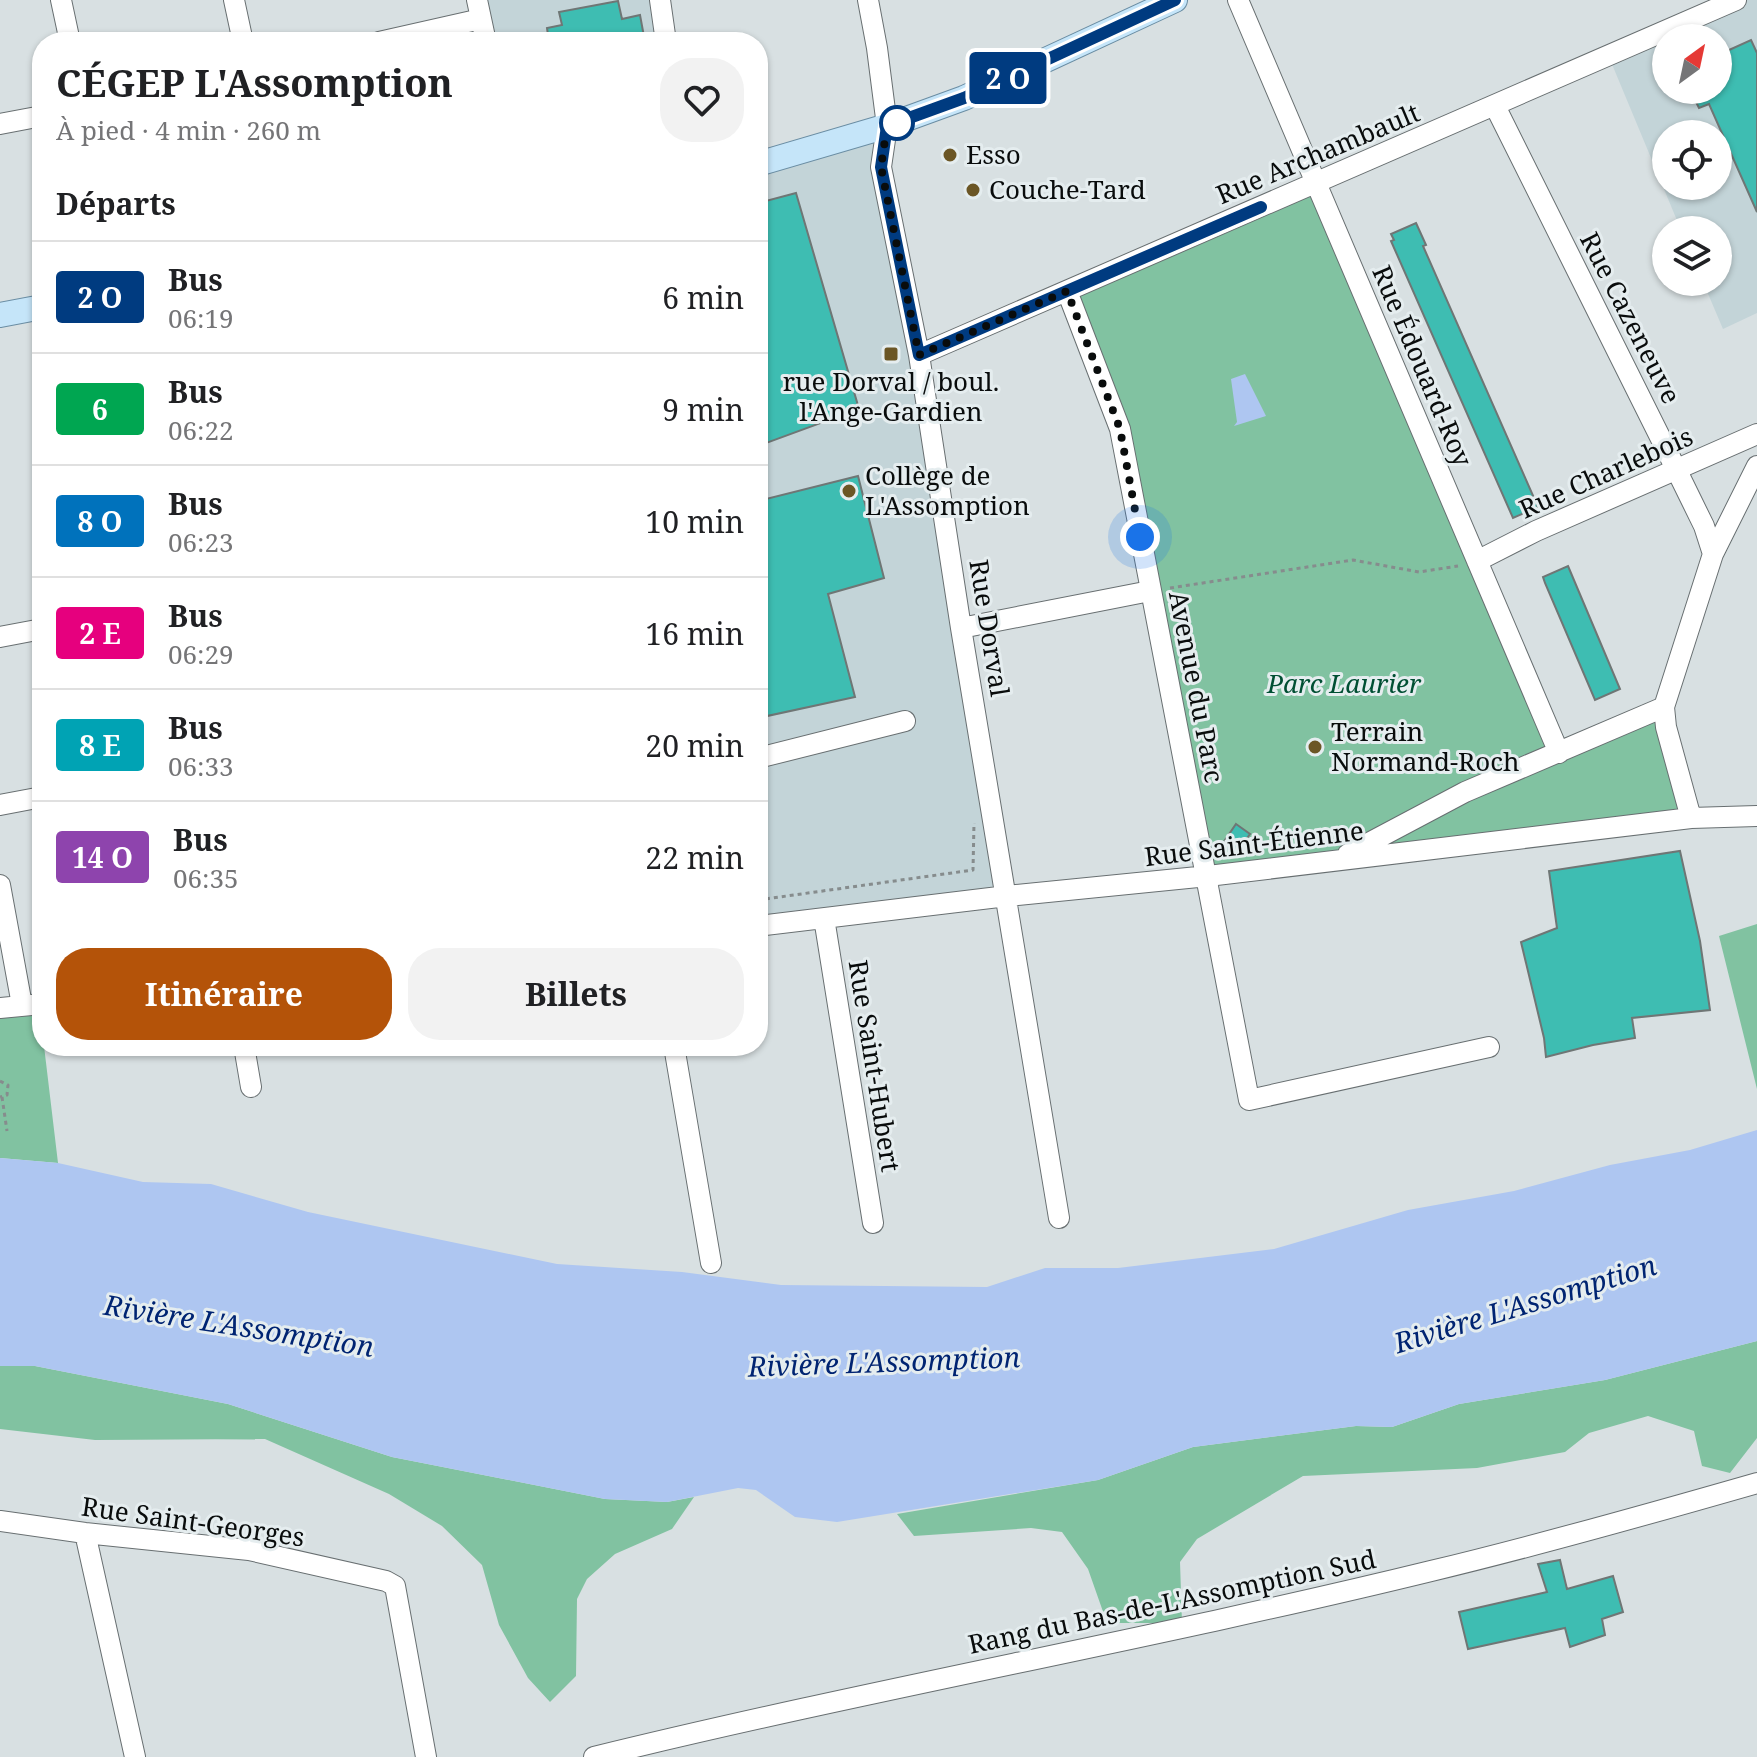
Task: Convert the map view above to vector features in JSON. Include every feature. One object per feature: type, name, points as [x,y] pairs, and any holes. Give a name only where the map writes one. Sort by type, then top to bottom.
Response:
[{"type":"main road","points":[[768,161],[887,126],[964,98],[1175,0]]},
{"type":"main road","points":[[0,315],[32,309]]},
{"type":"street","points":[[61,0],[68,32]]},
{"type":"street","points":[[234,0],[241,32]]},
{"type":"street","points":[[660,0],[665,32]]},
{"type":"street","name":"Rue Dorval","points":[[868,0],[887,126],[881,167],[919,355],[1059,1218]]},
{"type":"street","name":"Rue Édouard-Roy","points":[[1238,0],[1559,753]]},
{"type":"street","name":"Rue Archambault","points":[[919,355],[1736,0]]},
{"type":"street","points":[[410,32],[479,10],[484,32]]},
{"type":"street","name":"Rue Cazeneuve","points":[[1495,106],[1704,526],[1713,554]]},
{"type":"street","points":[[0,124],[32,118]]},
{"type":"street","name":"Avenue du Parc","points":[[1067,291],[1120,429],[1249,1100],[1489,1047]]},
{"type":"street","name":"Rue Charlebois","points":[[1477,561],[1536,531],[1757,434]]},
{"type":"street","points":[[1691,818],[1666,727],[1664,707],[1713,554],[1757,466]]},
{"type":"street","points":[[961,628],[1150,591]]},
{"type":"street","points":[[0,637],[32,631]]},
{"type":"street","points":[[1333,861],[1465,792],[1664,707]]},
{"type":"street","points":[[768,755],[905,721]]},
{"type":"street","points":[[0,805],[32,799]]},
{"type":"street","name":"Rue Saint-Étienne","points":[[768,925],[1691,818],[1757,816]]},
{"type":"street","points":[[0,885],[32,1004],[0,1008]]},
{"type":"street","name":"Rue Saint-Hubert","points":[[824,918],[873,1223]]},
{"type":"street","points":[[246,1056],[251,1087]]},
{"type":"street","points":[[676,1056],[711,1263]]},
{"type":"street","name":"Rang du Bas-de-L'Assomption Sud","points":[[594,1757],[736,1722],[1430,1572],[1757,1483]]},
{"type":"street","name":"Rue Saint-Georges","points":[[0,1521],[249,1550],[386,1581],[395,1586],[426,1757]]},
{"type":"street","points":[[85,1533],[135,1757]]},
{"type":"path","points":[[1150,591],[1353,560],[1419,572],[1446,570],[1477,561]]},
{"type":"path","points":[[768,899],[973,870],[974,811],[992,802]]},
{"type":"path","points":[[0,1080],[8,1085],[9,1090],[1,1097],[7,1131]]},
{"type":"shaded area","points":[[477,0],[660,0],[665,32],[484,32]]},
{"type":"shaded area","points":[[1736,0],[1757,0],[1757,313],[1723,329],[1709,296],[1732,296],[1732,216],[1675,216],[1669,200],[1732,200],[1732,120],[1652,120],[1652,160],[1609,57],[1652,38],[1652,104],[1732,104],[1732,24],[1683,24]]},
{"type":"shaded area","name":"Collège de L'Assomption","points":[[887,126],[881,167],[1007,896],[768,925],[768,160]]},
{"type":"green space","name":"Parc Laurier","points":[[1316,183],[1558,752],[1664,707],[1691,818],[1208,876],[1120,429],[1067,291]]},
{"type":"green space","points":[[1757,924],[1757,1089],[1719,936]]},
{"type":"green space","points":[[32,1005],[32,1056],[45,1056],[58,1163],[0,1158],[0,1009]]},
{"type":"green space","points":[[1757,1341],[1757,1438],[1730,1473],[1702,1466],[1694,1431],[1648,1416],[1589,1433],[1565,1452],[1477,1468],[1303,1476],[1197,1539],[1180,1562],[1182,1623],[1107,1623],[1088,1569],[1062,1532],[1031,1528],[914,1536],[897,1514],[1098,1480],[1193,1447],[1356,1426],[1392,1427],[1459,1404],[1605,1380]]},
{"type":"green space","points":[[0,1366],[35,1366],[228,1404],[392,1457],[605,1499],[667,1502],[694,1497],[672,1529],[615,1554],[587,1579],[577,1599],[576,1676],[550,1702],[528,1678],[499,1625],[482,1565],[442,1526],[389,1494],[265,1439],[95,1440],[0,1429]]},
{"type":"water","points":[[1245,374],[1266,416],[1234,426],[1237,422],[1231,379]]},
{"type":"water","name":"Rivière L'Assomption","points":[[1757,1130],[1757,1341],[1605,1380],[1459,1404],[1392,1427],[1356,1426],[1193,1447],[1098,1480],[837,1522],[795,1517],[756,1490],[738,1488],[667,1502],[605,1499],[392,1457],[228,1404],[35,1366],[0,1366],[0,1158],[58,1163],[143,1182],[211,1184],[308,1212],[557,1264],[682,1272],[781,1285],[987,1287],[1045,1268],[1118,1268],[1274,1249],[1408,1210],[1514,1191],[1610,1165],[1690,1150]]},
{"type":"building","points":[[618,1],[622,19],[640,15],[643,32],[548,32],[547,28],[562,25],[559,12]]},
{"type":"building","points":[[1751,40],[1757,53],[1757,212],[1732,156],[1732,120],[1716,120],[1709,104],[1732,104],[1732,49]]},
{"type":"building","points":[[796,193],[859,409],[768,442],[768,200]]},
{"type":"building","points":[[1416,223],[1426,245],[1423,246],[1538,507],[1513,518],[1391,241],[1394,240],[1391,234]]},
{"type":"building","points":[[858,476],[884,578],[828,594],[855,697],[768,716],[768,498]]},
{"type":"building","points":[[1568,566],[1620,689],[1595,700],[1543,577]]},
{"type":"building","points":[[1236,824],[1250,834],[1237,852],[1223,843]]},
{"type":"building","points":[[1680,851],[1700,941],[1710,1010],[1632,1018],[1635,1038],[1546,1057],[1521,942],[1557,928],[1549,871]]},
{"type":"building","points":[[1560,1560],[1567,1589],[1613,1576],[1623,1612],[1602,1619],[1605,1635],[1570,1647],[1565,1628],[1468,1649],[1459,1612],[1547,1592],[1538,1564]]},
{"type":"bus line","points":[[1175,0],[964,98],[887,126],[881,167],[919,355],[1261,207]]},
{"type":"place","name":"Esso","points":[[950,155]]},
{"type":"place","name":"Couche-Tard","points":[[973,190]]},
{"type":"place","name":"rue Dorval / boul. l'Ange-Gardien","points":[[891,354]]},
{"type":"place","name":"Collège de L'Assomption","points":[[849,491]]},
{"type":"place","name":"Terrain Normand-Roch","points":[[1315,747]]},
{"type":"route","points":[[897,123],[887,126],[881,167],[919,355],[1067,291],[1120,429],[1140,537]]}]
